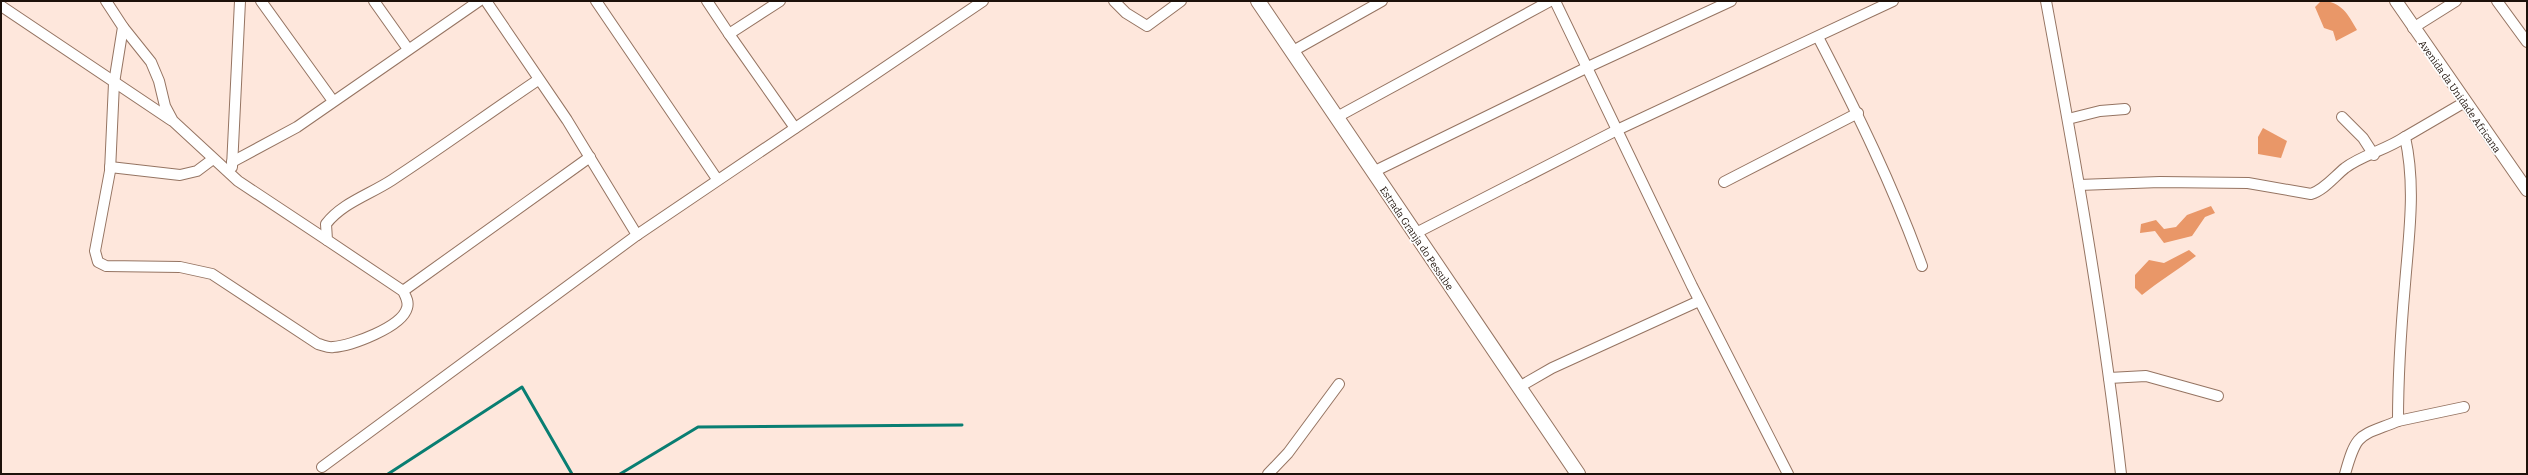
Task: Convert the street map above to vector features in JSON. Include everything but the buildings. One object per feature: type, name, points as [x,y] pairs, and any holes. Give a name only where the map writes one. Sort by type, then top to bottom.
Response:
[{"type":"main road","name":"Estrada Granja do Pessube","points":[[1258,1],[1293,51],[1414,234],[1578,474]]},
{"type":"street","points":[[106,1],[123,27],[152,62],[159,81],[165,106],[173,121]]},
{"type":"street","points":[[231,176],[240,1]]},
{"type":"street","points":[[261,1],[333,101]]},
{"type":"street","points":[[374,1],[408,49]]},
{"type":"street","points":[[232,162],[272,142],[479,1]]},
{"type":"street","points":[[486,1],[590,157],[637,235]]},
{"type":"street","points":[[596,1],[717,179]]},
{"type":"street","points":[[708,1],[729,34],[795,128]]},
{"type":"street","points":[[729,34],[780,1]]},
{"type":"street","points":[[322,467],[637,235],[717,179],[983,1]]},
{"type":"street","points":[[1114,1],[1126,13],[1147,26],[1181,1]]},
{"type":"street","points":[[1293,51],[1382,1]]},
{"type":"street","points":[[1337,117],[1550,1]]},
{"type":"street","points":[[1555,1],[1699,301],[1788,474]]},
{"type":"street","points":[[1373,172],[1588,67],[1731,1]]},
{"type":"street","points":[[1414,234],[1617,130],[1893,1]]},
{"type":"street","points":[[2046,1],[2079,185],[2109,378],[2121,474]]},
{"type":"street","points":[[2413,28],[2456,1]]},
{"type":"street","points":[[2497,1],[2527,42]]},
{"type":"street","name":"Avenida da Unidade Africana","points":[[2395,3],[2527,190]]},
{"type":"street","points":[[1,6],[114,83],[173,121],[231,176],[256,195],[403,291],[408,299],[408,308],[392,325],[343,346],[331,347],[318,344],[224,280],[206,272],[180,267],[102,265],[95,258],[110,167],[114,83],[123,27]]},
{"type":"street","points":[[1818,37],[1858,113],[1900,205],[1922,266]]},
{"type":"street","points":[[327,240],[326,224],[340,209],[385,185],[461,135],[538,80]]},
{"type":"street","points":[[2079,185],[2160,182],[2248,183],[2310,194],[2318,191],[2351,164],[2374,155],[2464,102]]},
{"type":"street","points":[[2068,118],[2100,111],[2125,109]]},
{"type":"street","points":[[1724,182],[1858,113]]},
{"type":"street","points":[[2342,117],[2363,138],[2374,155]]},
{"type":"street","points":[[2398,421],[2401,322],[2412,177],[2405,137]]},
{"type":"street","points":[[403,291],[590,157]]},
{"type":"street","points":[[110,167],[180,175],[197,171],[213,159]]},
{"type":"street","points":[[1519,387],[1552,368],[1699,301]]},
{"type":"street","points":[[2109,378],[2146,376],[2218,396]]},
{"type":"street","points":[[1268,474],[1288,453],[1339,384]]},
{"type":"street","points":[[2345,474],[2354,445],[2360,436],[2398,421],[2464,406]]},
{"type":"shaded area","points":[[2321,1],[2334,3],[2339,6],[2347,14],[2357,30],[2336,41],[2333,31],[2324,28],[2315,7]]},
{"type":"shaded area","points":[[2263,128],[2287,141],[2281,158],[2258,154],[2258,137]]},
{"type":"shaded area","points":[[2211,206],[2215,213],[2205,217],[2192,236],[2164,243],[2155,231],[2140,233],[2141,224],[2156,220],[2164,229],[2176,227],[2187,215]]},
{"type":"shaded area","points":[[2189,250],[2196,256],[2142,295],[2135,288],[2135,275],[2149,260],[2164,263]]},
{"type":"waterway","points":[[388,474],[522,387],[572,474]]},
{"type":"waterway","points":[[620,474],[698,427],[962,425]]}]
